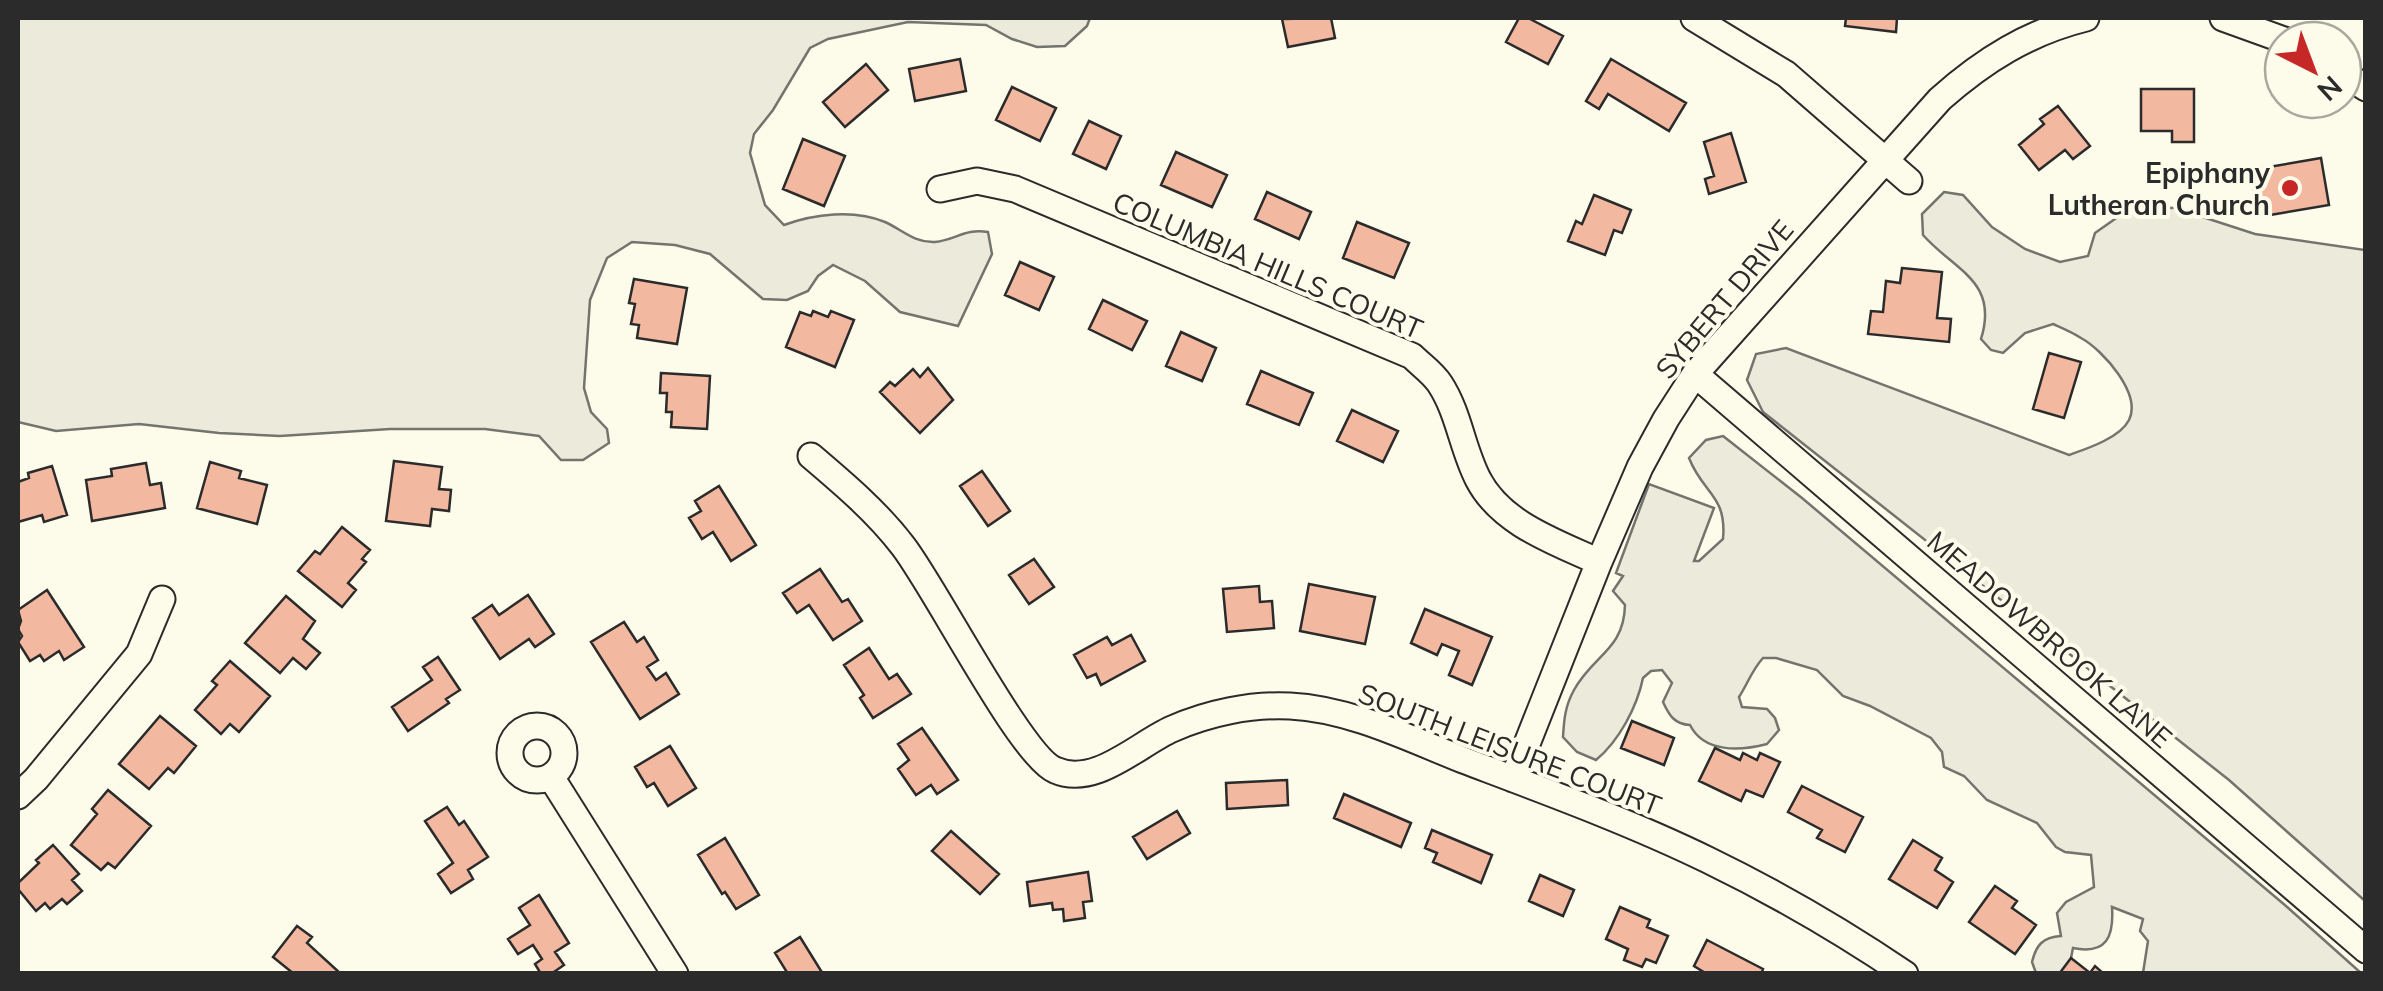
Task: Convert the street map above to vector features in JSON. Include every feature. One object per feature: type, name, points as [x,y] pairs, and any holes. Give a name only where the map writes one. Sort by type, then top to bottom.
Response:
[{"type":"street","points":[[1694,18],[1786,74],[1909,181]]},
{"type":"street","name":"SYBERT DRIVE","points":[[1513,779],[1640,466],[1695,374],[1940,99],[1973,70],[2025,39],[2052,26],[2086,18]]},
{"type":"street","points":[[2223,18],[2263,32]]},
{"type":"street","name":"COLUMBIA HILLS COURT","points":[[940,189],[977,181],[1015,189],[1412,356],[1438,380],[1454,409],[1478,481],[1500,507],[1533,532],[1598,562]]},
{"type":"street","name":"MEADOWBROOK LANE","points":[[1695,374],[2366,950]]},
{"type":"street","name":"SOUTH LEISURE COURT","points":[[812,456],[865,503],[903,546],[928,580],[1026,744],[1053,770],[1068,774],[1095,770],[1170,730],[1211,715],[1289,706],[1353,717],[1706,859],[1765,889],[1905,974]]},
{"type":"street","points":[[18,796],[139,654],[162,599]]},
{"type":"street","points":[[551,776],[675,974]]},
{"type":"shaded area","points":[[18,18],[1090,18],[1087,26],[1065,46],[1037,47],[986,25],[908,22],[828,39],[810,48],[754,134],[750,153],[765,205],[784,225],[847,214],[885,222],[927,242],[988,232],[992,254],[958,326],[900,312],[865,281],[833,265],[818,276],[808,291],[787,300],[763,299],[710,254],[675,245],[632,242],[607,258],[590,300],[584,388],[591,412],[607,429],[609,443],[583,460],[561,460],[539,436],[485,429],[390,429],[280,436],[139,424],[56,431],[18,422]]},
{"type":"shaded area","points":[[1944,192],[1963,195],[1992,227],[2025,249],[2060,262],[2088,256],[2095,233],[2132,207],[2175,208],[2255,234],[2365,250],[2365,901],[2229,780],[1763,412],[1747,380],[1756,354],[1786,348],[2069,455],[2102,442],[2125,426],[2132,410],[2125,386],[2100,352],[2078,336],[2053,324],[2025,333],[2003,353],[1991,350],[1981,339],[1985,319],[1979,290],[1923,235],[1922,214]]},
{"type":"shaded area","points":[[1723,436],[1802,498],[2361,973],[2143,973],[2148,941],[2140,931],[2143,919],[2112,907],[2110,935],[2101,946],[2073,948],[2068,973],[2036,973],[2032,962],[2038,947],[2049,938],[2061,936],[2057,913],[2066,902],[2094,887],[2091,855],[2065,852],[2056,847],[2037,823],[1987,800],[1964,776],[1944,767],[1942,752],[1931,738],[1843,696],[1817,670],[1776,658],[1763,658],[1739,697],[1742,707],[1767,709],[1775,718],[1779,730],[1767,744],[1724,748],[1704,741],[1690,725],[1676,721],[1668,711],[1663,702],[1672,683],[1662,670],[1651,671],[1643,678],[1626,723],[1596,760],[1577,752],[1563,737],[1567,707],[1582,678],[1619,632],[1625,605],[1613,591],[1623,576],[1616,573],[1649,484],[1714,508],[1694,561],[1699,561],[1723,539],[1723,524],[1718,504],[1689,458],[1706,440]]},
{"type":"building","points":[[1331,18],[1335,38],[1288,47],[1282,19]]},
{"type":"building","points":[[1519,18],[1528,18],[1563,36],[1548,64],[1506,42]]},
{"type":"building","points":[[1846,18],[1897,18],[1896,32],[1845,26]]},
{"type":"building","points":[[960,59],[966,91],[915,101],[909,69]]},
{"type":"building","points":[[1611,59],[1686,103],[1669,131],[1608,94],[1599,109],[1586,101]]},
{"type":"building","points":[[866,64],[888,90],[845,127],[823,102]]},
{"type":"building","points":[[1012,87],[1056,108],[1040,141],[996,120]]},
{"type":"building","points":[[2141,89],[2194,89],[2194,142],[2172,142],[2172,131],[2141,131]]},
{"type":"building","points":[[2058,106],[2090,146],[2073,159],[2065,150],[2039,170],[2019,145],[2044,124],[2040,119]]},
{"type":"building","points":[[1089,121],[1121,136],[1106,169],[1073,154]]},
{"type":"building","points":[[1731,133],[1746,182],[1709,194],[1705,179],[1714,176],[1704,142]]},
{"type":"building","points":[[803,139],[845,156],[824,206],[783,189]]},
{"type":"building","points":[[1176,152],[1227,175],[1212,207],[1161,185]]},
{"type":"building","name":"Epiphany Lutheran Church","points":[[2321,158],[2329,205],[2258,217],[2251,170]]},
{"type":"building","points":[[1267,192],[1311,212],[1299,239],[1255,219]]},
{"type":"building","points":[[1594,195],[1631,210],[1622,233],[1614,230],[1605,255],[1568,241],[1576,221],[1582,224]]},
{"type":"building","points":[[1357,222],[1409,243],[1394,278],[1343,258]]},
{"type":"building","points":[[1020,262],[1054,277],[1039,310],[1005,295]]},
{"type":"building","points":[[1902,268],[1942,272],[1937,318],[1951,319],[1949,342],[1868,334],[1871,311],[1883,312],[1886,281],[1900,283]]},
{"type":"building","points":[[634,279],[687,288],[677,344],[637,338],[639,325],[631,324],[635,304],[629,303]]},
{"type":"building","points":[[1103,300],[1147,321],[1132,350],[1089,329]]},
{"type":"building","points":[[813,311],[828,317],[831,311],[854,320],[835,367],[786,347],[800,312],[811,316]]},
{"type":"building","points":[[1181,332],[1216,348],[1202,381],[1166,366]]},
{"type":"building","points":[[2049,353],[2081,362],[2064,418],[2033,409]]},
{"type":"building","points":[[928,368],[953,400],[920,433],[880,392],[890,382],[895,386],[913,369],[920,377]]},
{"type":"building","points":[[1261,371],[1313,393],[1299,425],[1247,404]]},
{"type":"building","points":[[661,373],[710,376],[707,429],[671,427],[672,412],[666,412],[667,393],[660,393]]},
{"type":"building","points":[[1352,410],[1398,431],[1383,462],[1337,441]]},
{"type":"building","points":[[394,461],[442,467],[439,489],[451,490],[449,511],[432,509],[430,526],[386,521]]},
{"type":"building","points":[[210,462],[241,471],[239,478],[267,485],[257,524],[197,508]]},
{"type":"building","points":[[146,463],[150,485],[161,483],[165,508],[92,521],[86,480],[112,476],[111,469]]},
{"type":"building","points":[[52,466],[67,515],[44,522],[42,515],[18,522],[18,482],[29,478],[28,473]]},
{"type":"building","points":[[982,471],[1010,511],[988,526],[960,486]]},
{"type":"building","points":[[719,486],[756,545],[731,561],[713,532],[702,539],[689,518],[701,511],[695,501]]},
{"type":"building","points":[[342,527],[370,550],[362,559],[366,562],[348,583],[356,590],[342,607],[298,571],[315,551],[320,554]]},
{"type":"building","points":[[1034,559],[1054,587],[1029,604],[1009,575]]},
{"type":"building","points":[[820,569],[842,602],[848,599],[862,621],[833,640],[809,605],[797,613],[783,593]]},
{"type":"building","points":[[1309,584],[1375,597],[1365,644],[1300,631]]},
{"type":"building","points":[[1259,586],[1260,602],[1272,601],[1274,628],[1227,632],[1223,589]]},
{"type":"building","points":[[47,590],[84,647],[64,660],[59,651],[44,661],[40,655],[30,661],[18,642],[22,636],[18,610]]},
{"type":"building","points":[[528,595],[554,634],[535,647],[529,639],[500,659],[473,618],[492,605],[499,615]]},
{"type":"building","points":[[286,596],[315,621],[303,639],[320,653],[306,669],[293,658],[280,673],[245,643]]},
{"type":"building","points":[[1425,609],[1492,637],[1472,685],[1449,675],[1459,651],[1442,644],[1437,655],[1411,643]]},
{"type":"building","points":[[624,622],[637,642],[644,637],[658,660],[647,667],[656,680],[666,673],[679,694],[640,719],[591,642]]},
{"type":"building","points":[[1131,635],[1145,661],[1101,685],[1096,674],[1087,678],[1074,655],[1107,637],[1112,645]]},
{"type":"building","points":[[869,648],[889,679],[897,674],[911,694],[873,718],[860,698],[864,695],[844,665]]},
{"type":"building","points":[[438,657],[460,690],[446,699],[449,703],[408,731],[392,707],[432,680],[423,667]]},
{"type":"building","points":[[230,661],[270,696],[239,732],[230,724],[221,734],[195,710],[217,685],[212,681]]},
{"type":"building","points":[[160,716],[196,746],[174,773],[168,768],[149,789],[119,764]]},
{"type":"building","points":[[1632,721],[1674,738],[1664,765],[1621,748]]},
{"type":"building","points":[[922,728],[958,780],[937,794],[931,785],[916,795],[898,769],[909,760],[898,744]]},
{"type":"building","points":[[670,746],[696,788],[668,806],[654,783],[647,787],[635,767]]},
{"type":"building","points":[[1715,748],[1740,760],[1743,753],[1757,760],[1760,753],[1780,762],[1763,797],[1746,790],[1741,801],[1699,781]]},
{"type":"building","points":[[1287,780],[1288,805],[1227,809],[1226,783]]},
{"type":"building","points":[[1802,786],[1863,817],[1845,852],[1817,838],[1822,830],[1788,812]]},
{"type":"building","points":[[108,790],[151,826],[115,868],[108,863],[101,870],[71,845],[97,814],[92,809]]},
{"type":"building","points":[[1344,794],[1411,823],[1401,847],[1334,818]]},
{"type":"building","points":[[447,807],[459,825],[464,821],[488,857],[468,870],[473,879],[451,893],[438,874],[453,863],[425,821]]},
{"type":"building","points":[[1177,811],[1190,833],[1147,859],[1133,837]]},
{"type":"building","points":[[1432,830],[1492,855],[1481,883],[1433,862],[1437,853],[1425,848]]},
{"type":"building","points":[[951,831],[999,874],[980,894],[932,851]]},
{"type":"building","points":[[725,838],[759,895],[736,909],[698,855]]},
{"type":"building","points":[[1913,840],[1942,858],[1935,870],[1953,882],[1937,908],[1889,879]]},
{"type":"building","points":[[53,845],[79,874],[72,880],[82,891],[67,904],[62,899],[50,909],[45,903],[36,911],[18,889],[18,883]]},
{"type":"building","points":[[1088,872],[1092,901],[1083,902],[1085,918],[1064,921],[1063,909],[1053,910],[1052,903],[1030,906],[1027,882]]},
{"type":"building","points":[[1540,875],[1574,890],[1563,916],[1529,901]]},
{"type":"building","points":[[1995,886],[2017,901],[2012,908],[2036,925],[2015,954],[1969,922]]},
{"type":"building","points":[[539,895],[569,943],[555,952],[564,965],[551,974],[541,974],[535,964],[542,959],[533,945],[518,954],[508,939],[530,925],[519,908]]},
{"type":"building","points":[[1620,907],[1650,920],[1647,927],[1668,936],[1656,963],[1646,959],[1642,967],[1624,960],[1628,949],[1606,939]]},
{"type":"building","points":[[297,926],[312,937],[307,943],[341,974],[294,974],[273,957]]},
{"type":"building","points":[[800,937],[823,974],[788,974],[775,953]]},
{"type":"building","points":[[1707,940],[1763,969],[1761,974],[1707,974],[1694,966]]},
{"type":"building","points":[[2071,958],[2090,973],[2095,966],[2104,974],[2059,974]]},
{"type":"place","name":"Epiphany Lutheran Church","points":[[2290,188]]}]
